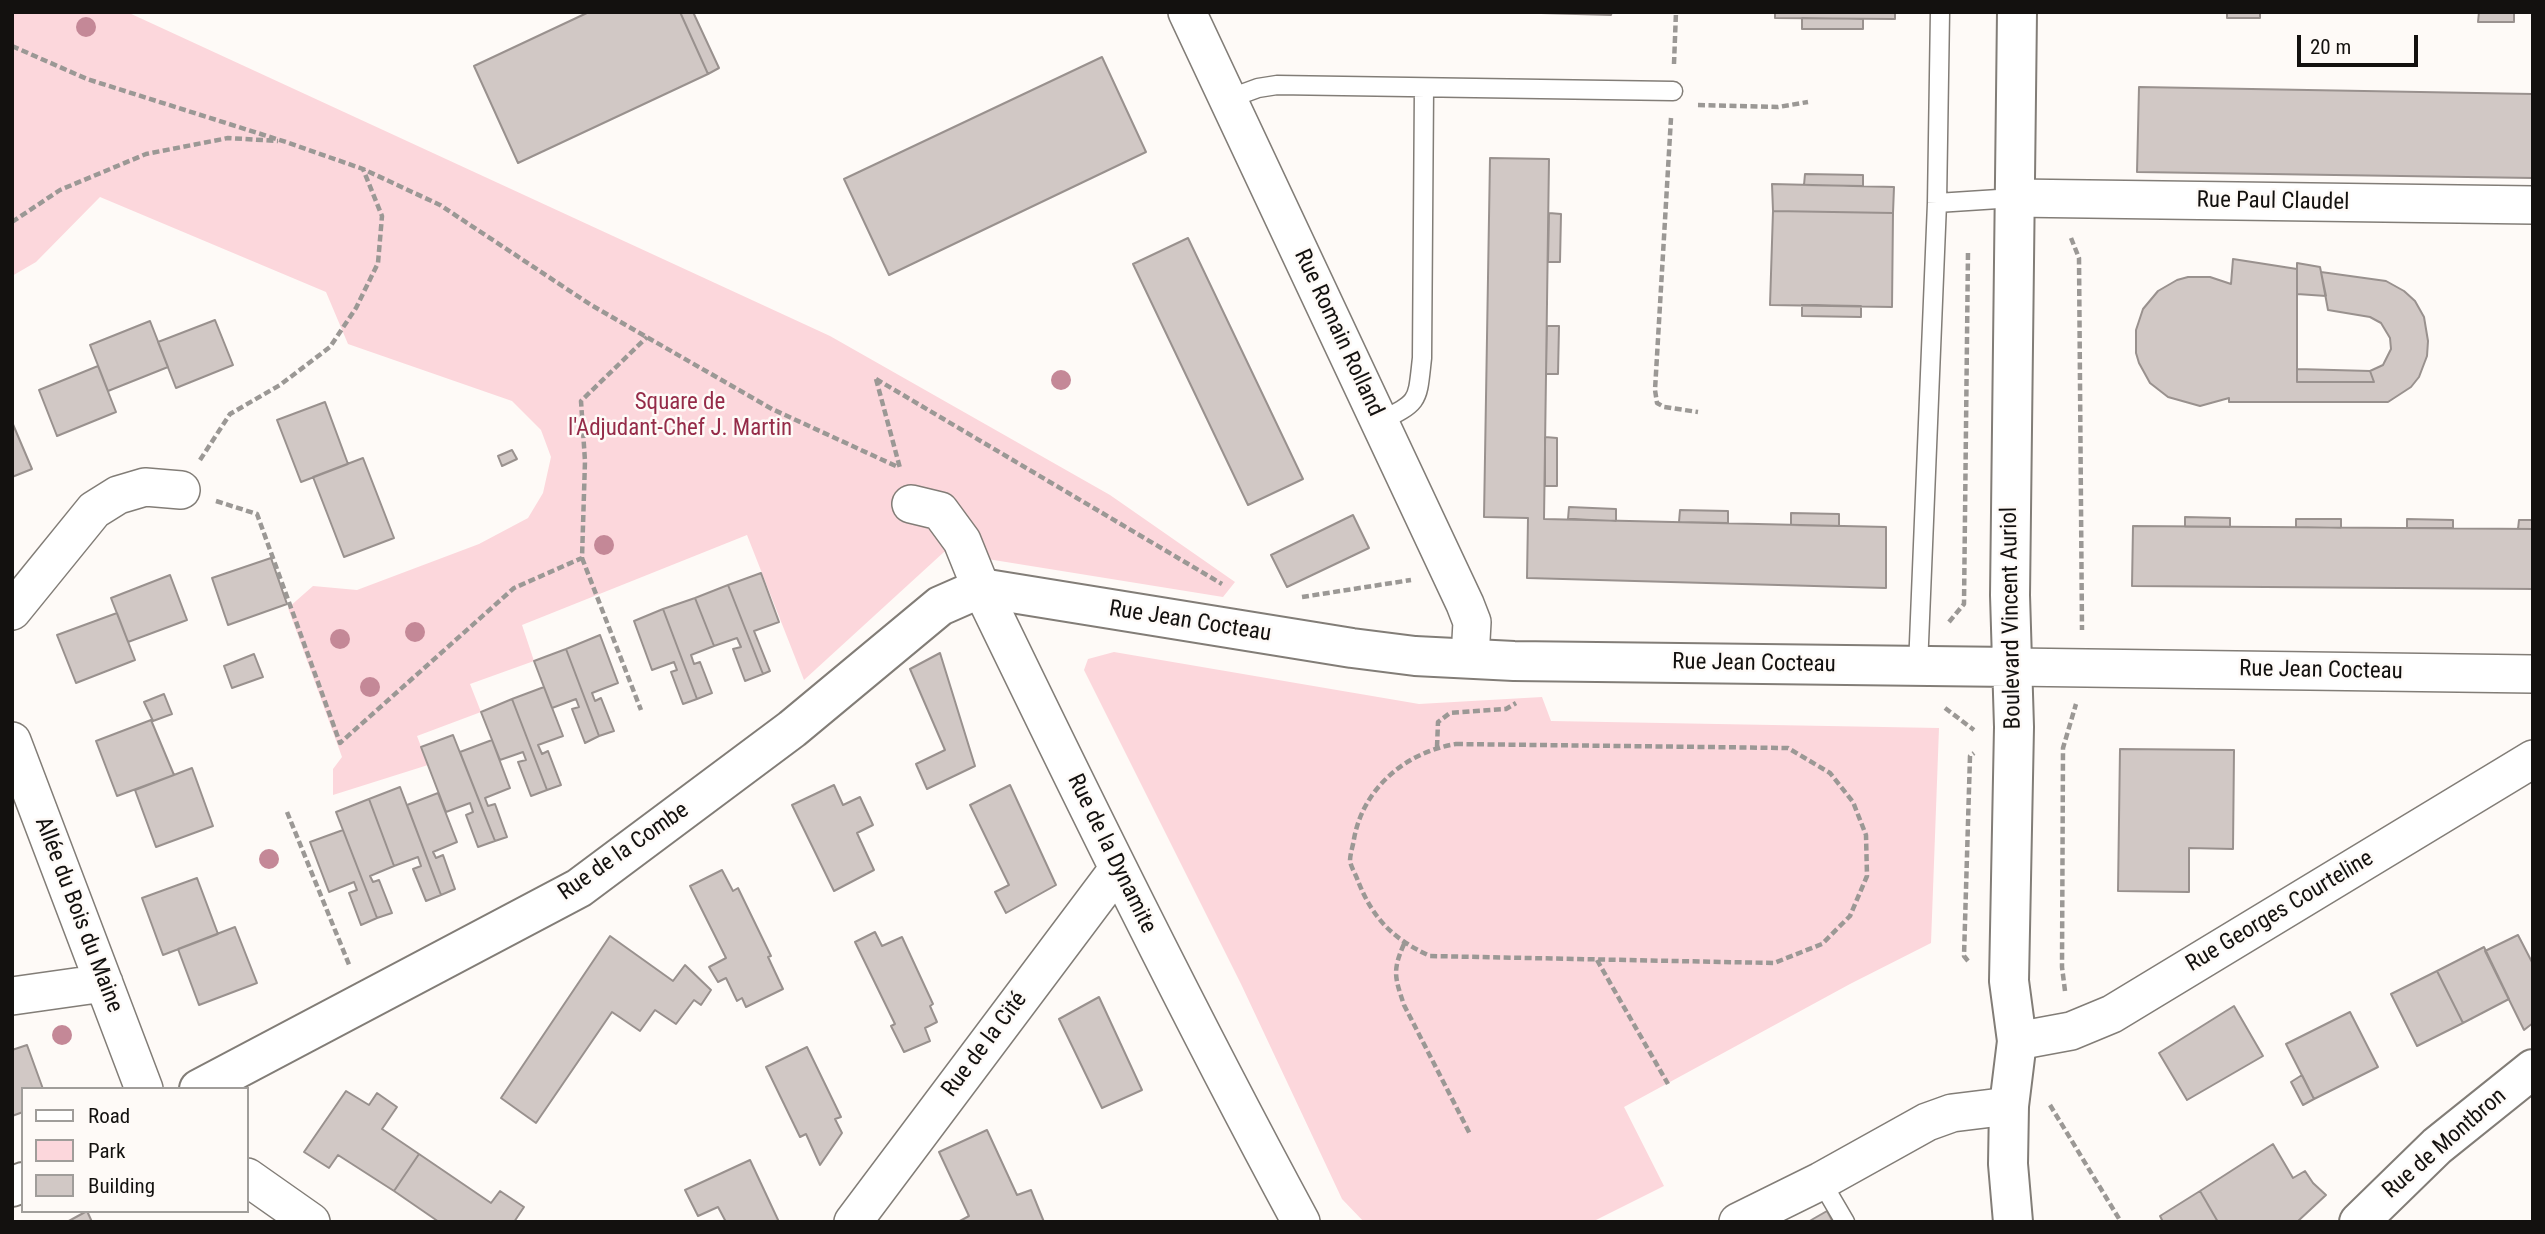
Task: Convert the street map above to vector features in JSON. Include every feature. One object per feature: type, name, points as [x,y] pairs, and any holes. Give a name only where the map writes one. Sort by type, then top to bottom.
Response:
[{"type":"street","name":"Rue Romain Rolland","points":[[1186,12],[1472,622],[1470,658]]},
{"type":"street","name":"Boulevard Vincent Auriol","points":[[2013,1222],[2008,1164],[2009,1106],[2017,1041],[2009,981],[2014,727],[2010,595],[2017,12]]},
{"type":"street","name":"Rue Paul Claudel","points":[[2014,198],[2533,205]]},
{"type":"street","points":[[12,611],[94,510],[118,495],[145,487],[181,490]]},
{"type":"street","name":"Rue de la Dynamite","points":[[911,504],[940,510],[962,541],[981,588],[1118,869],[1227,1086],[1300,1222]]},
{"type":"street","name":"Rue Jean Cocteau","points":[[981,588],[1415,656],[1514,661],[2533,674]]},
{"type":"street","name":"Rue de la Combe","points":[[203,1087],[579,888],[793,729],[940,606],[981,588]]},
{"type":"street","name":"Allée du Bois du Maine","points":[[12,741],[143,1087]]},
{"type":"street","name":"Rue Georges Courteline","points":[[2017,1041],[2071,1031],[2112,1014],[2533,759]]},
{"type":"street","name":"Rue de la Cité","points":[[853,1222],[1118,869]]},
{"type":"street","points":[[12,996],[104,982]]},
{"type":"street","name":"Rue de Montbron","points":[[2359,1222],[2437,1146],[2533,1069]]},
{"type":"street","points":[[1738,1222],[1821,1181],[1927,1122],[1952,1113],[2009,1106]]},
{"type":"street","points":[[248,1178],[311,1222]]},
{"type":"lane","points":[[1927,667],[1940,12]]},
{"type":"lane","points":[[1228,99],[1258,88],[1277,85],[1673,97]]},
{"type":"lane","points":[[1379,422],[1408,406],[1414,401],[1418,390],[1422,358],[1424,88]]},
{"type":"lane","points":[[1937,204],[2014,198]]},
{"type":"lane","points":[[1821,1181],[1845,1222]]},
{"type":"path","points":[[1676,12],[1655,390],[1657,402],[1664,407],[1698,412]]},
{"type":"path","points":[[12,46],[87,79],[363,169],[440,205],[591,305],[772,409],[900,468]]},
{"type":"path","points":[[1673,97],[1778,107],[1808,102]]},
{"type":"path","points":[[12,222],[60,190],[146,154],[228,138],[286,142]]},
{"type":"path","points":[[363,169],[382,216],[378,263],[356,308],[330,347],[280,385],[230,414],[181,490],[257,514],[340,743],[514,588],[582,558]]},
{"type":"path","points":[[2056,199],[2079,258],[2083,667],[2063,748],[2062,967],[2071,1031]]},
{"type":"path","points":[[1968,201],[1964,604],[1938,636],[1927,667],[1932,697],[1975,731]]},
{"type":"path","points":[[641,710],[582,558],[584,461],[581,401],[647,337]]},
{"type":"path","points":[[911,504],[876,379],[1230,589]]},
{"type":"path","points":[[1301,597],[1450,574]]},
{"type":"path","points":[[1437,747],[1438,722],[1443,716],[1450,713],[1506,709],[1516,703],[1519,698],[1514,661]]},
{"type":"path","points":[[1456,744],[1788,748],[1830,773],[1853,802],[1866,835],[1867,876],[1850,916],[1822,944],[1774,963],[1430,956],[1404,944],[1387,928],[1366,900],[1350,860],[1356,825],[1370,795],[1388,776],[1418,754],[1437,747],[1456,744]]},
{"type":"path","points":[[1981,749],[1970,756],[1964,956],[1988,982],[2009,981]]},
{"type":"path","points":[[287,812],[365,1002]]},
{"type":"path","points":[[1404,944],[1395,964],[1397,983],[1404,1005],[1470,1134]]},
{"type":"path","points":[[1597,960],[1668,1084]]},
{"type":"path","points":[[2048,1101],[2121,1222]]},
{"type":"green space","name":"Square de l'Adjudant-Chef J. Martin","points":[[12,12],[127,12],[830,336],[1110,495],[1235,582],[1223,597],[944,552],[804,680],[747,535],[522,625],[534,661],[470,684],[481,712],[417,736],[428,765],[333,795],[333,769],[342,757],[288,608],[313,586],[357,590],[479,544],[528,518],[543,493],[551,457],[541,430],[512,401],[348,344],[326,292],[100,197],[36,262],[12,276]]},
{"type":"green space","points":[[1114,652],[1419,704],[1542,697],[1551,721],[1939,728],[1931,943],[1624,1107],[1664,1186],[1592,1222],[1364,1222],[1342,1199],[1241,984],[1084,670],[1088,659]]},
{"type":"building","points":[[589,12],[680,12],[708,74],[518,163],[474,66]]},
{"type":"building","points":[[680,12],[693,12],[719,68],[708,74]]},
{"type":"building","points":[[1506,12],[1612,12],[1611,15]]},
{"type":"building","points":[[1775,12],[1895,12],[1895,19],[1775,18]]},
{"type":"building","points":[[2227,12],[2260,12],[2260,18],[2227,18]]},
{"type":"building","points":[[2479,12],[2514,12],[2514,22],[2478,22]]},
{"type":"building","points":[[1802,18],[1863,19],[1863,29],[1802,29]]},
{"type":"building","points":[[1102,57],[1146,152],[889,275],[844,179]]},
{"type":"building","points":[[2139,87],[2533,94],[2533,178],[2137,172]]},
{"type":"building","points":[[1490,158],[1549,159],[1544,519],[1886,527],[1886,588],[1527,578],[1528,518],[1484,517]]},
{"type":"building","points":[[1805,174],[1863,175],[1863,186],[1804,185]]},
{"type":"building","points":[[1772,184],[1894,187],[1893,213],[1773,211]]},
{"type":"building","points":[[1773,211],[1893,213],[1892,307],[1770,305]]},
{"type":"building","points":[[1549,213],[1561,214],[1560,262],[1548,262]]},
{"type":"building","points":[[1188,238],[1303,479],[1248,505],[1133,264]]},
{"type":"building","points":[[2233,259],[2297,269],[2297,382],[2374,382],[2370,371],[2383,365],[2391,349],[2390,338],[2381,323],[2370,317],[2328,310],[2321,272],[2386,281],[2415,301],[2424,317],[2428,341],[2427,356],[2419,377],[2411,387],[2388,402],[2229,402],[2229,398],[2200,406],[2168,397],[2150,383],[2136,353],[2136,330],[2143,309],[2158,291],[2177,280],[2210,277],[2231,284]]},
{"type":"building","points":[[2297,263],[2320,267],[2326,296],[2297,294]]},
{"type":"building","points":[[1802,305],[1861,306],[1861,317],[1802,316]]},
{"type":"building","points":[[215,320],[233,365],[176,388],[158,342]]},
{"type":"building","points":[[150,321],[168,367],[108,391],[90,345]]},
{"type":"building","points":[[1547,326],[1559,326],[1558,374],[1546,374]]},
{"type":"building","points":[[98,366],[116,412],[57,436],[39,390]]},
{"type":"building","points":[[2297,369],[2370,371],[2374,382],[2297,382]]},
{"type":"building","points":[[325,402],[348,464],[301,482],[277,420]]},
{"type":"building","points":[[12,422],[32,469],[12,477]]},
{"type":"building","points":[[1545,437],[1557,438],[1557,486],[1545,486]]},
{"type":"building","points":[[512,450],[517,459],[502,466],[498,456]]},
{"type":"building","points":[[363,458],[394,538],[344,557],[313,477]]},
{"type":"building","points":[[1569,507],[1616,509],[1616,521],[1568,519]]},
{"type":"building","points":[[1680,510],[1728,511],[1728,523],[1679,522]]},
{"type":"building","points":[[1791,513],[1839,514],[1839,526],[1791,525]]},
{"type":"building","points":[[1353,515],[1369,548],[1287,587],[1271,555]]},
{"type":"building","points":[[2185,517],[2230,518],[2230,527],[2185,527]]},
{"type":"building","points":[[2296,519],[2341,519],[2341,528],[2296,527]]},
{"type":"building","points":[[2407,519],[2453,520],[2453,528],[2407,528]]},
{"type":"building","points":[[2519,520],[2533,520],[2533,529],[2518,529]]},
{"type":"building","points":[[2133,526],[2533,529],[2533,589],[2132,586]]},
{"type":"building","points":[[271,558],[287,604],[228,625],[212,578]]},
{"type":"building","points":[[761,573],[779,622],[754,631],[770,671],[763,674],[728,585]]},
{"type":"building","points":[[170,575],[187,620],[128,642],[111,598]]},
{"type":"building","points":[[728,585],[763,674],[745,681],[733,649],[741,647],[737,638],[714,646],[695,598]]},
{"type":"building","points":[[695,598],[714,646],[691,655],[694,664],[700,662],[712,693],[697,699],[663,609]]},
{"type":"building","points":[[663,609],[697,699],[683,704],[671,672],[677,670],[674,662],[652,670],[634,621]]},
{"type":"building","points":[[117,613],[135,660],[76,683],[57,635]]},
{"type":"building","points":[[600,635],[618,683],[592,693],[595,701],[601,698],[614,731],[599,736],[566,649]]},
{"type":"building","points":[[566,649],[599,736],[585,743],[572,709],[579,707],[576,699],[552,708],[534,661]]},
{"type":"building","points":[[940,653],[975,766],[927,789],[916,764],[945,750],[910,669]]},
{"type":"building","points":[[254,654],[263,677],[232,688],[224,666]]},
{"type":"building","points":[[544,687],[563,736],[538,745],[542,754],[548,751],[561,785],[547,790],[512,699]]},
{"type":"building","points":[[164,694],[172,714],[153,721],[144,702]]},
{"type":"building","points":[[512,699],[547,790],[531,796],[518,762],[526,760],[523,752],[500,760],[481,712]]},
{"type":"building","points":[[151,720],[174,775],[117,796],[96,741]]},
{"type":"building","points":[[453,735],[495,841],[478,847],[466,815],[473,812],[470,803],[446,812],[421,747]]},
{"type":"building","points":[[492,740],[510,788],[485,798],[488,806],[495,804],[507,837],[495,841],[460,752]]},
{"type":"building","points":[[2120,749],[2234,750],[2233,849],[2189,848],[2189,892],[2118,891]]},
{"type":"building","points":[[192,768],[213,826],[156,847],[135,790]]},
{"type":"building","points":[[834,785],[843,805],[860,797],[873,825],[857,833],[874,870],[834,891],[792,805]]},
{"type":"building","points":[[1010,785],[1056,885],[1006,913],[995,892],[1009,885],[970,805]]},
{"type":"building","points":[[400,787],[441,895],[426,901],[413,869],[421,866],[418,857],[394,866],[369,799]]},
{"type":"building","points":[[438,793],[457,842],[433,852],[436,858],[443,855],[455,889],[441,895],[407,805]]},
{"type":"building","points":[[369,799],[394,866],[370,876],[373,882],[379,880],[392,913],[377,918],[336,812]]},
{"type":"building","points":[[343,830],[377,918],[361,925],[349,893],[357,890],[354,882],[329,892],[310,842]]},
{"type":"building","points":[[722,870],[733,891],[738,888],[771,956],[768,957],[783,989],[746,1007],[742,998],[737,1001],[726,978],[718,982],[709,967],[726,958],[690,886]]},
{"type":"building","points":[[197,878],[218,934],[163,955],[142,898]]},
{"type":"building","points":[[235,927],[257,983],[199,1005],[178,949]]},
{"type":"building","points":[[875,932],[882,946],[902,937],[933,1004],[930,1006],[937,1022],[925,1028],[930,1041],[904,1052],[891,1026],[895,1024],[855,942]]},
{"type":"building","points":[[2518,935],[2533,964],[2533,1023],[2524,1030],[2485,951]]},
{"type":"building","points":[[610,936],[673,981],[685,965],[711,990],[701,1005],[694,1000],[676,1024],[655,1010],[640,1031],[612,1012],[536,1123],[501,1098]]},
{"type":"building","points":[[2484,947],[2509,999],[2463,1023],[2437,971]]},
{"type":"building","points":[[2437,971],[2463,1023],[2417,1046],[2391,994]]},
{"type":"building","points":[[1099,997],[1142,1090],[1102,1108],[1059,1019]]},
{"type":"building","points":[[2234,1006],[2263,1056],[2187,1100],[2159,1053]]},
{"type":"building","points":[[2350,1012],[2378,1067],[2314,1099],[2286,1044]]},
{"type":"building","points":[[27,1045],[42,1087],[21,1087],[21,1113],[12,1116],[12,1050]]},
{"type":"building","points":[[807,1047],[841,1117],[835,1119],[842,1133],[820,1165],[806,1134],[800,1137],[766,1067]]},
{"type":"building","points":[[2302,1075],[2314,1099],[2303,1105],[2291,1082]]},
{"type":"building","points":[[346,1091],[369,1105],[377,1093],[397,1107],[382,1129],[419,1154],[394,1191],[338,1155],[329,1168],[304,1152]]},
{"type":"building","points":[[987,1130],[1017,1195],[1031,1190],[1044,1222],[958,1222],[969,1216],[939,1152]]},
{"type":"building","points":[[2273,1144],[2293,1178],[2305,1171],[2326,1195],[2297,1222],[2218,1222],[2200,1191]]},
{"type":"building","points":[[419,1154],[491,1203],[500,1191],[524,1207],[514,1222],[439,1222],[394,1191]]},
{"type":"building","points":[[750,1160],[779,1222],[726,1222],[718,1207],[698,1216],[685,1190]]},
{"type":"building","points":[[2200,1191],[2218,1222],[2163,1222],[2160,1216]]},
{"type":"building","points":[[1827,1211],[1833,1222],[1808,1222],[1813,1219]]},
{"type":"building","points":[[88,1213],[92,1222],[67,1222]]}]
